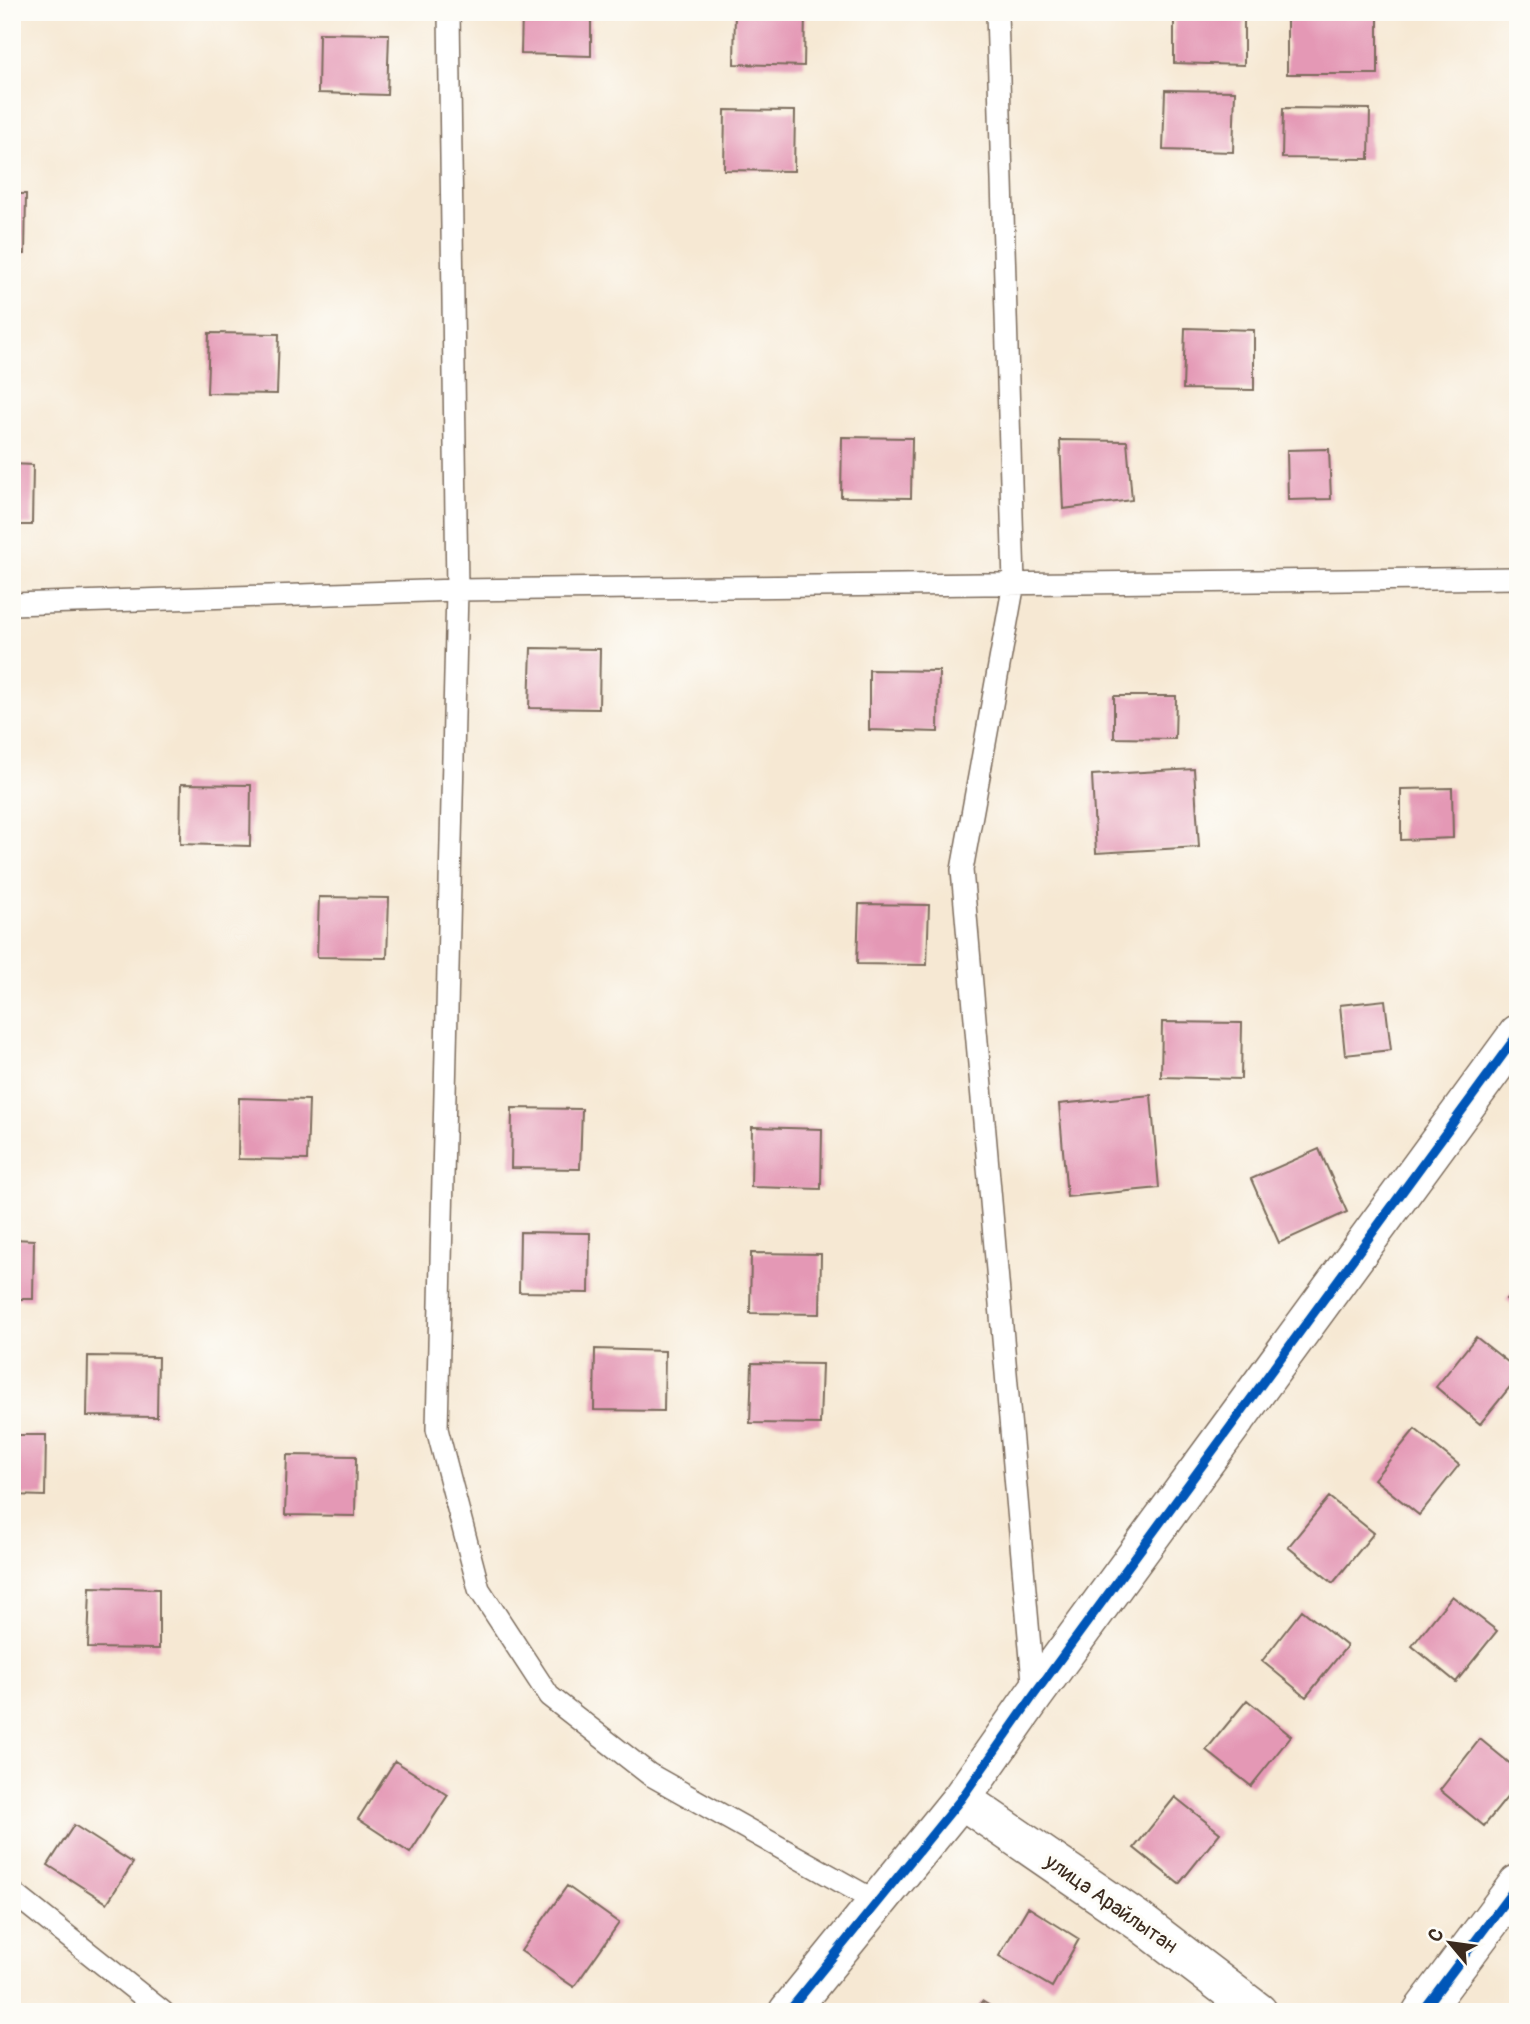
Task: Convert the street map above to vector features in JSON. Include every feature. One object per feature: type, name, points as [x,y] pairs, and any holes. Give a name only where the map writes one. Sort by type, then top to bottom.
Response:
[{"type":"street","points":[[788,2012],[961,1799],[1034,1695],[1518,1034]]},
{"type":"street","name":"улица Арайлытан","points":[[961,1799],[1140,1922],[1258,2012]]},
{"type":"street","points":[[1422,2012],[1518,1884]]},
{"type":"lane","points":[[449,12],[457,590],[437,1429],[479,1589],[549,1696],[649,1774],[877,1902]]},
{"type":"lane","points":[[997,12],[1014,583],[962,870],[1034,1695]]},
{"type":"lane","points":[[12,604],[457,590],[1518,578]]},
{"type":"lane","points":[[12,1892],[163,2012]]},
{"type":"building","points":[[522,12],[591,12],[591,56],[521,54]]},
{"type":"building","points":[[735,12],[805,12],[804,66],[734,64]]},
{"type":"building","points":[[1174,12],[1244,12],[1244,65],[1174,63]]},
{"type":"building","points":[[1287,12],[1378,12],[1378,74],[1287,74]]},
{"type":"building","points":[[319,33],[389,34],[387,95],[318,93]]},
{"type":"building","points":[[1165,90],[1235,91],[1233,152],[1163,150]]},
{"type":"building","points":[[1283,108],[1370,109],[1369,159],[1282,158]]},
{"type":"building","points":[[725,110],[795,111],[794,171],[724,170]]},
{"type":"building","points":[[12,194],[26,194],[25,254],[12,254]]},
{"type":"building","points":[[1185,328],[1254,330],[1254,390],[1183,389]]},
{"type":"building","points":[[209,333],[279,334],[277,394],[207,393]]},
{"type":"building","points":[[842,437],[912,438],[911,498],[841,497]]},
{"type":"building","points":[[1060,440],[1127,441],[1132,500],[1063,509]]},
{"type":"building","points":[[1329,449],[1331,499],[1288,500],[1287,450]]},
{"type":"building","points":[[12,464],[33,465],[32,525],[12,525]]},
{"type":"building","points":[[531,648],[600,649],[599,709],[529,708]]},
{"type":"building","points":[[869,670],[939,671],[938,732],[869,730]]},
{"type":"building","points":[[1114,696],[1176,696],[1175,739],[1114,738]]},
{"type":"building","points":[[1194,769],[1199,847],[1096,853],[1092,775]]},
{"type":"building","points":[[181,784],[251,785],[250,846],[180,844]]},
{"type":"building","points":[[1452,788],[1453,838],[1401,840],[1401,789]]},
{"type":"building","points":[[319,897],[389,898],[387,958],[317,957]]},
{"type":"building","points":[[859,904],[929,905],[927,965],[857,964]]},
{"type":"building","points":[[1385,1000],[1391,1050],[1345,1055],[1340,1005]]},
{"type":"building","points":[[1162,1022],[1242,1023],[1241,1079],[1161,1077]]},
{"type":"building","points":[[1151,1095],[1159,1188],[1067,1197],[1059,1104]]},
{"type":"building","points":[[239,1098],[309,1100],[307,1160],[238,1159]]},
{"type":"building","points":[[512,1108],[582,1109],[580,1169],[511,1168]]},
{"type":"building","points":[[752,1127],[822,1129],[821,1189],[751,1187]]},
{"type":"building","points":[[1319,1149],[1347,1212],[1279,1243],[1251,1179]]},
{"type":"building","points":[[520,1232],[590,1233],[589,1293],[519,1292]]},
{"type":"building","points":[[12,1239],[34,1240],[33,1299],[12,1299]]},
{"type":"building","points":[[751,1253],[821,1254],[820,1314],[750,1313]]},
{"type":"building","points":[[1518,1286],[1518,1310],[1506,1299]]},
{"type":"building","points":[[1476,1337],[1518,1370],[1518,1377],[1480,1424],[1436,1387]]},
{"type":"building","points":[[595,1349],[665,1351],[664,1411],[594,1410]]},
{"type":"building","points":[[88,1356],[158,1357],[157,1417],[87,1416]]},
{"type":"building","points":[[752,1363],[822,1364],[820,1424],[750,1423]]},
{"type":"building","points":[[1415,1429],[1459,1465],[1419,1515],[1374,1479]]},
{"type":"building","points":[[12,1435],[46,1435],[45,1496],[12,1495]]},
{"type":"building","points":[[287,1455],[356,1456],[355,1516],[285,1515]]},
{"type":"building","points":[[1329,1497],[1374,1533],[1333,1583],[1288,1547]]},
{"type":"building","points":[[90,1587],[159,1589],[159,1649],[88,1648]]},
{"type":"building","points":[[1452,1596],[1497,1631],[1456,1682],[1412,1646]]},
{"type":"building","points":[[1302,1610],[1347,1646],[1306,1697],[1262,1661]]},
{"type":"building","points":[[1247,1700],[1291,1736],[1251,1786],[1206,1750]]},
{"type":"building","points":[[1480,1739],[1518,1770],[1518,1784],[1484,1826],[1440,1790]]},
{"type":"building","points":[[395,1761],[448,1795],[410,1853],[358,1819]]},
{"type":"building","points":[[1175,1797],[1220,1833],[1179,1884],[1134,1848]]},
{"type":"building","points":[[74,1825],[133,1863],[107,1903],[48,1865]]},
{"type":"building","points":[[567,1886],[619,1923],[574,1987],[521,1951]]},
{"type":"building","points":[[1028,1907],[1079,1939],[1052,1987],[999,1956]]},
{"type":"building","points":[[982,2001],[1000,2012],[975,2012]]},
{"type":"cycle path","points":[[788,2012],[961,1799],[1034,1695],[1518,1034]]},
{"type":"cycle path","points":[[1422,2012],[1518,1884]]}]
